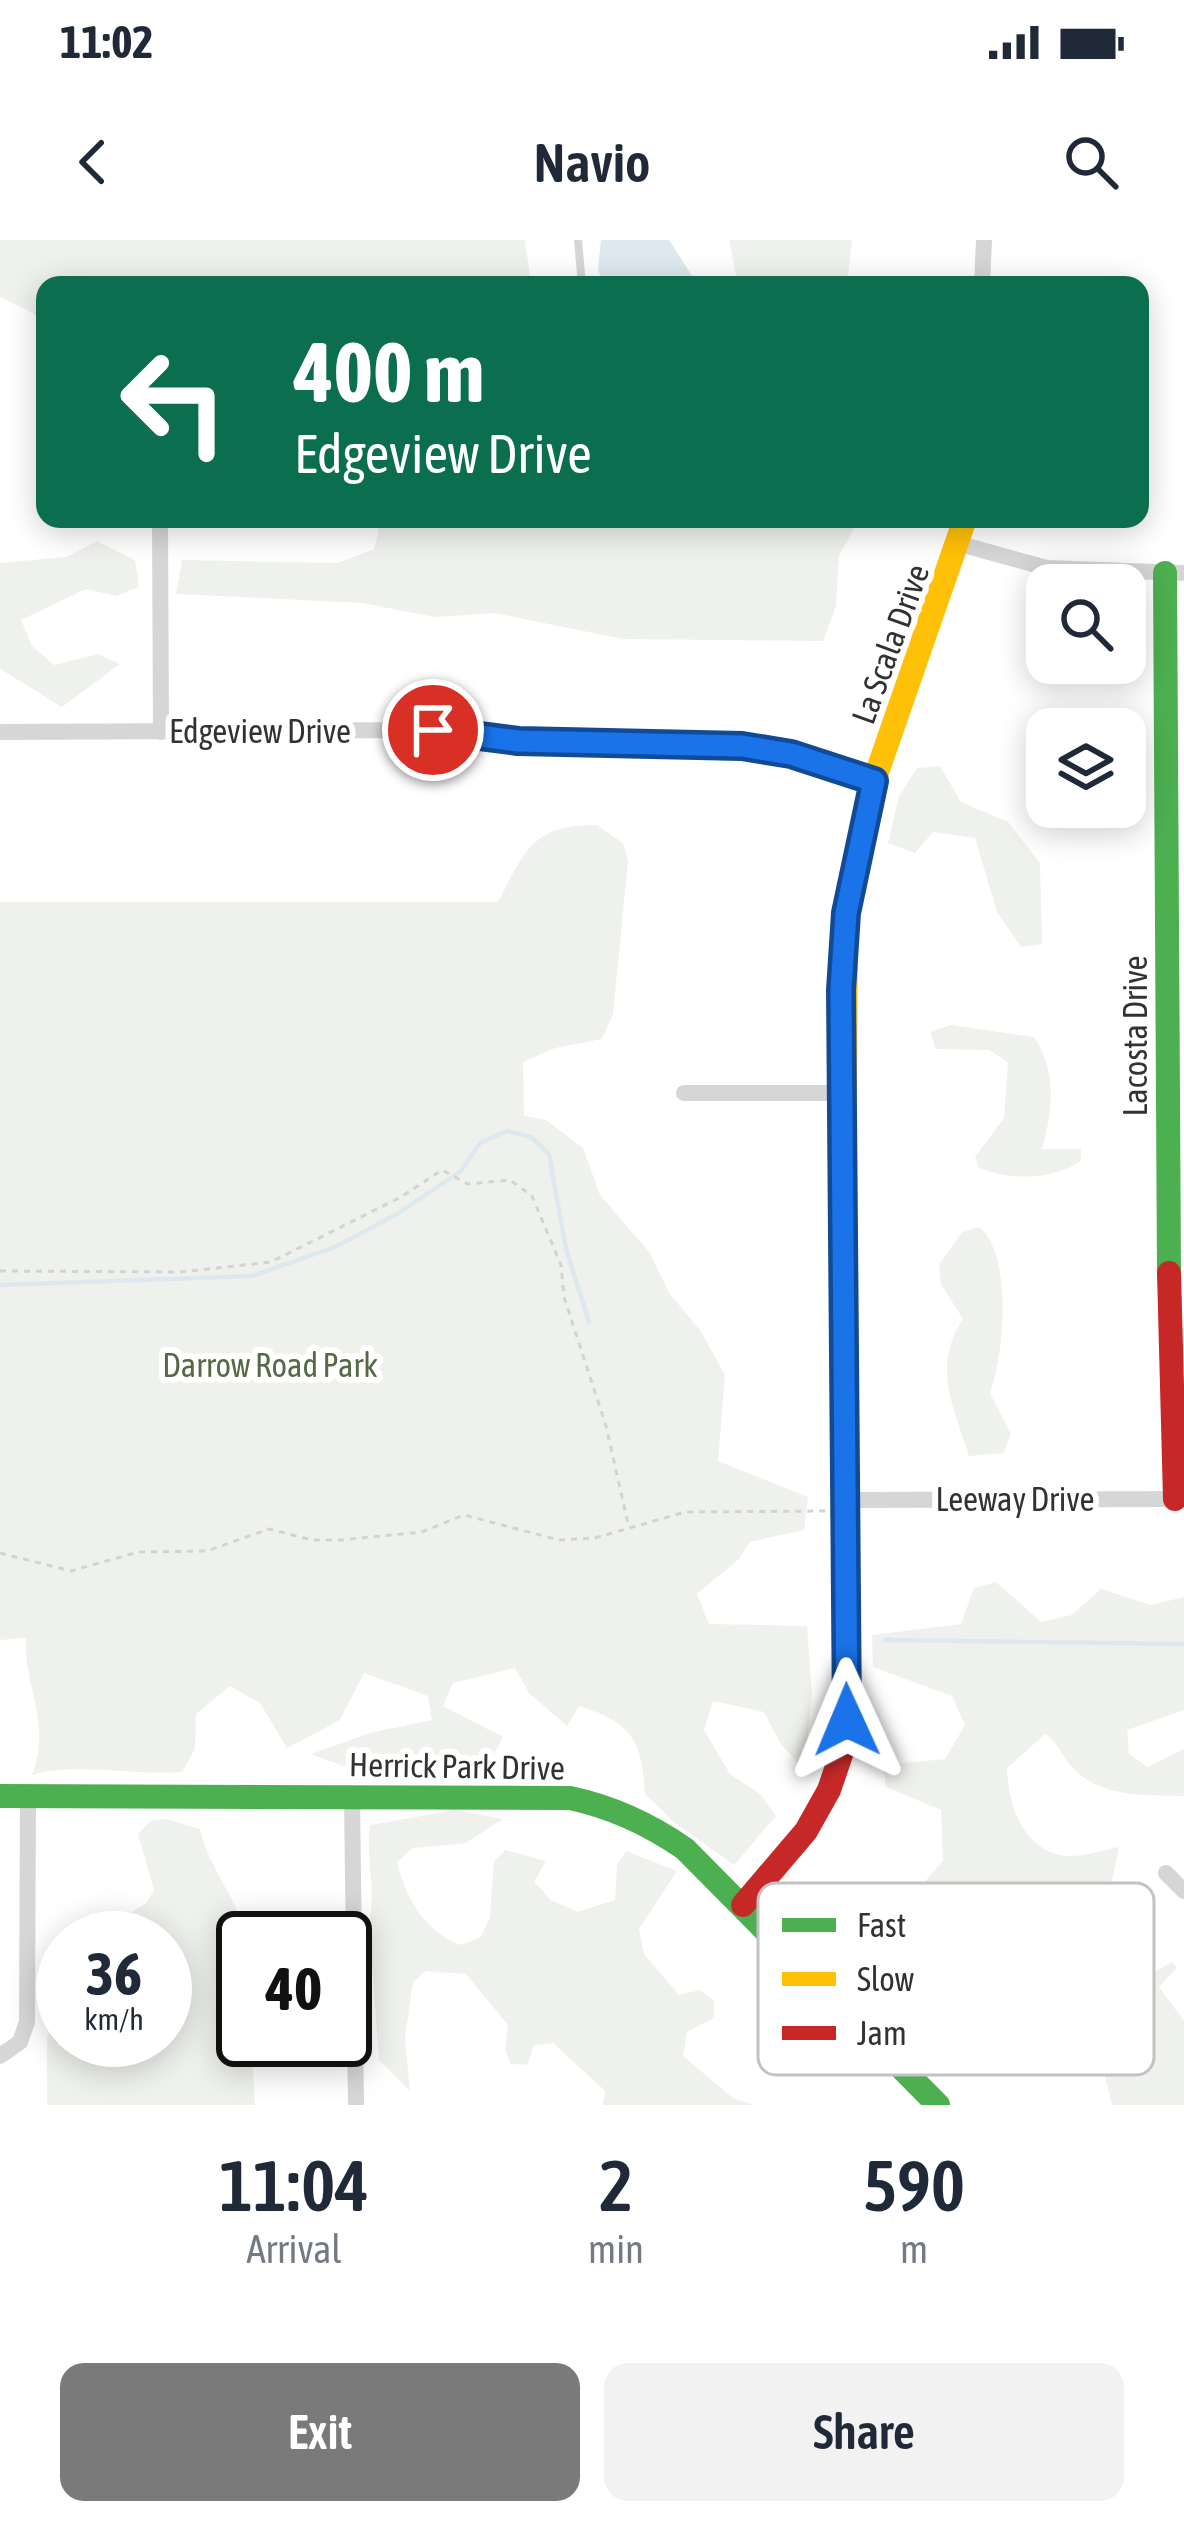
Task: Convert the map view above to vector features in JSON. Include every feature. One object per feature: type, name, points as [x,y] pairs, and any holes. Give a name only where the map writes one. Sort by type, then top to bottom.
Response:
[{"type":"street","points":[[982,276],[984,240]]},
{"type":"street","points":[[160,528],[161,732]]},
{"type":"street","points":[[963,531],[1047,568],[1175,573]]},
{"type":"street","name":"La Scala Drive","points":[[762,1883],[805,1836],[839,1770],[847,1720],[841,1093],[846,913],[874,781],[963,531]]},
{"type":"street","name":"Lacosta Drive","points":[[1175,573],[1170,1447],[1179,1499]]},
{"type":"street","name":"Edgeview Drive","points":[[0,732],[433,730],[518,741],[712,742],[791,754],[874,781]]},
{"type":"street","points":[[684,1093],[841,1093]]},
{"type":"street","name":"Leeway Drive","points":[[846,1505],[1179,1499]]},
{"type":"street","name":"Herrick Park Drive","points":[[0,1796],[598,1803],[659,1829],[758,1921]]},
{"type":"street","points":[[0,2056],[20,2042],[27,2022],[28,1797]]},
{"type":"street","points":[[352,1798],[356,2105]]},
{"type":"street","points":[[1166,1873],[1184,1891]]},
{"type":"street","name":"La Scala Drive","points":[[742,1905],[758,1887]]},
{"type":"street","name":"Herrick Park Drive","points":[[909,2075],[938,2105]]},
{"type":"lane","points":[[578,240],[582,276]]},
{"type":"path","points":[[0,1270],[181,1272],[271,1262],[447,1170],[461,1181],[510,1180],[532,1196],[561,1265],[564,1297],[606,1426],[629,1528]]},
{"type":"path","points":[[0,1553],[71,1571],[138,1552],[207,1550],[268,1529],[312,1540],[341,1540],[422,1532],[464,1515],[559,1540],[595,1538],[685,1512],[846,1505]]},
{"type":"green space","points":[[0,240],[525,240],[530,276],[36,276],[36,317],[0,297]]},
{"type":"green space","points":[[729,240],[852,240],[848,276],[736,276]]},
{"type":"green space","points":[[854,528],[839,556],[836,606],[823,641],[623,639],[495,613],[435,617],[362,603],[176,594],[182,560],[338,563],[374,549],[379,530]]},
{"type":"green space","points":[[97,541],[135,560],[139,587],[116,596],[86,589],[21,620],[32,646],[54,665],[98,654],[120,664],[62,707],[0,669],[0,563],[66,557]]},
{"type":"green space","points":[[940,766],[961,802],[1008,822],[1040,863],[1042,944],[1021,947],[997,912],[975,838],[933,832],[915,853],[888,843],[899,796],[917,768]]},
{"type":"green space","name":"Darrow Road Park","points":[[597,825],[623,843],[628,861],[613,1014],[602,1039],[555,1048],[523,1062],[524,1116],[546,1120],[583,1148],[600,1195],[650,1253],[669,1293],[700,1330],[725,1375],[718,1461],[808,1497],[804,1530],[750,1542],[739,1559],[697,1594],[709,1624],[807,1626],[812,1695],[804,1770],[780,1743],[764,1712],[713,1701],[704,1730],[730,1774],[760,1794],[776,1816],[734,1865],[675,1823],[645,1794],[637,1747],[622,1727],[579,1706],[567,1726],[529,1693],[515,1668],[453,1683],[443,1706],[503,1737],[490,1762],[346,1767],[311,1754],[370,1733],[432,1720],[428,1696],[364,1673],[340,1720],[287,1748],[260,1703],[230,1686],[196,1714],[195,1749],[182,1772],[66,1770],[32,1775],[39,1738],[26,1638],[0,1640],[0,902],[498,902],[523,856],[543,836]]},
{"type":"green space","points":[[951,1025],[1034,1037],[1046,1063],[1051,1091],[1042,1149],[1081,1149],[1081,1161],[1032,1176],[979,1168],[975,1157],[1004,1118],[1008,1062],[989,1050],[936,1049],[930,1032]]},
{"type":"green space","points":[[979,1227],[990,1240],[1001,1281],[1002,1331],[990,1393],[1011,1434],[1004,1453],[969,1456],[947,1370],[963,1319],[941,1284],[939,1265],[962,1232]]},
{"type":"green space","points":[[996,1582],[1041,1622],[1072,1615],[1101,1589],[1151,1605],[1184,1597],[1184,1710],[1127,1730],[1129,1754],[1148,1767],[1184,1749],[1184,1796],[1126,1793],[1099,1786],[1075,1770],[1045,1734],[1007,1768],[1014,1808],[1035,1843],[1067,1856],[1119,1847],[1112,1881],[924,1883],[943,1861],[941,1810],[886,1787],[883,1765],[945,1759],[965,1725],[952,1696],[873,1667],[872,1635],[961,1624],[974,1588]]},
{"type":"green space","points":[[455,1810],[503,1819],[466,1843],[413,1848],[397,1862],[427,1923],[461,1945],[481,1937],[490,1916],[494,1862],[505,1850],[546,1861],[534,1882],[551,1900],[578,1912],[615,1900],[617,1865],[626,1851],[677,1871],[639,1929],[644,1954],[679,1995],[700,1990],[714,2001],[714,2018],[687,2032],[683,2056],[733,2098],[753,2105],[603,2105],[605,2091],[553,2043],[534,2045],[527,2065],[511,2064],[505,2049],[508,2025],[466,1974],[426,1971],[413,1982],[405,2038],[410,2091],[379,2060],[370,1825]]},
{"type":"green space","points":[[166,1819],[200,1829],[236,1911],[216,1911],[216,2067],[253,2067],[255,2105],[47,2105],[47,2067],[192,2067],[192,1911],[133,1911],[154,1890],[138,1834],[150,1821]]},
{"type":"green space","points":[[1172,1962],[1177,1968],[1159,1987],[1184,2021],[1184,2105],[1112,2105],[1105,2075],[1154,2075],[1154,1972]]},
{"type":"shaded area","points":[[601,240],[669,240],[692,276],[600,276]]},
{"type":"waterway","points":[[0,1285],[252,1276],[335,1247],[397,1214],[461,1171],[480,1143],[507,1131],[531,1137],[549,1154],[566,1249],[589,1322]]},
{"type":"waterway","points":[[885,1640],[1184,1644]]},
{"type":"traffic: fast","points":[[1165,573],[1169,1273]]},
{"type":"traffic: fast","points":[[0,1796],[570,1798],[644,1824],[685,1849],[758,1923]]},
{"type":"traffic: fast","points":[[908,2075],[938,2105]]},
{"type":"traffic: slow","points":[[843,1463],[846,913],[874,781],[962,528]]},
{"type":"traffic: jam","points":[[1169,1273],[1175,1499]]},
{"type":"traffic: jam","points":[[762,1883],[806,1831],[829,1790],[845,1743],[843,1463]]},
{"type":"traffic: jam","points":[[743,1905],[758,1887]]},
{"type":"route","points":[[433,730],[518,741],[682,741],[742,746],[825,763],[874,781],[846,913],[841,990],[847,1720]]}]
